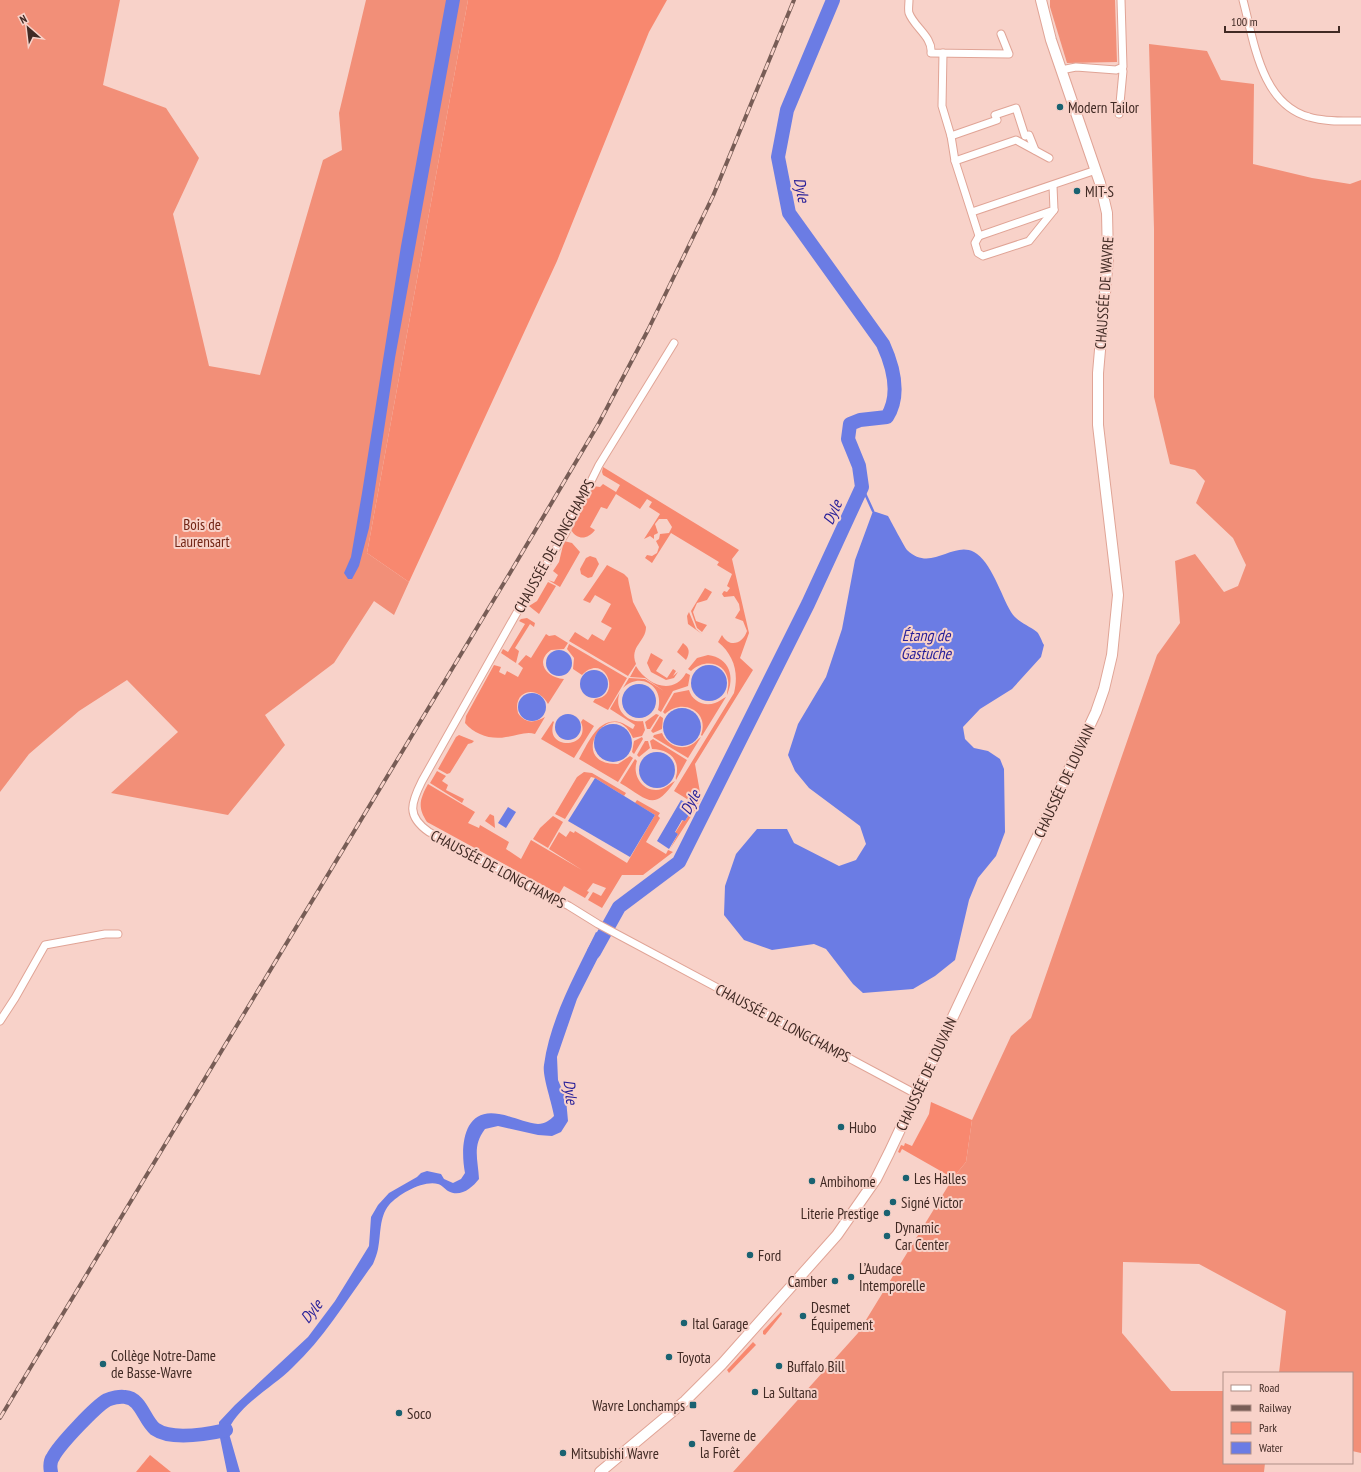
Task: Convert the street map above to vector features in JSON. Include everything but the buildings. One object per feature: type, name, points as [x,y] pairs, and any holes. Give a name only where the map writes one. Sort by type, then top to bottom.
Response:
[{"type":"main road","name":"CHAUSSÉE DE WAVRE","points":[[1041,0],[1051,40],[1096,170],[1106,213],[1108,258],[1098,373],[1098,425],[1118,595]]},
{"type":"main road","name":"CHAUSSÉE DE LOUVAIN","points":[[600,1472],[685,1401],[722,1364],[837,1235],[876,1179],[1096,712],[1104,689],[1112,655],[1118,595]]},
{"type":"street","points":[[909,0],[910,13],[928,40],[932,49],[931,53],[1009,54],[1001,34]]},
{"type":"street","points":[[1120,69],[1123,67],[1124,53],[1121,0]]},
{"type":"street","points":[[1243,0],[1262,66],[1280,101],[1289,109],[1309,118],[1361,121]]},
{"type":"street","points":[[943,53],[942,106],[951,136],[955,161],[979,236]]},
{"type":"street","points":[[1061,70],[1076,67],[1120,69]]},
{"type":"street","points":[[1119,114],[1123,71],[1120,69]]},
{"type":"street","points":[[951,136],[997,120],[995,115],[1016,108],[1025,136],[1029,135],[1035,150]]},
{"type":"street","points":[[955,161],[1016,140],[1049,158]]},
{"type":"street","points":[[972,212],[1053,186],[1096,170]]},
{"type":"street","points":[[1053,186],[1054,210],[1029,241],[983,256],[978,253],[975,243],[979,236],[1054,210]]},
{"type":"street","name":"CHAUSSÉE DE LONGCHAMPS","points":[[674,344],[599,465],[565,534],[520,607],[422,781],[413,801],[412,812],[415,820],[428,832],[569,906],[598,924],[916,1094]]},
{"type":"street","points":[[0,1021],[45,945],[105,934],[118,934]]},
{"type":"green space","name":"Bois de Laurensart","points":[[0,0],[120,0],[103,85],[166,108],[199,158],[173,214],[209,366],[260,375],[323,160],[342,150],[339,113],[366,0],[468,0],[367,553],[409,582],[394,615],[374,601],[334,663],[265,715],[285,745],[228,815],[111,793],[178,732],[127,680],[79,711],[29,754],[0,792]]},
{"type":"green space","points":[[468,0],[667,0],[649,32],[557,261],[409,582],[367,553]]},
{"type":"green space","points":[[1050,0],[1115,0],[1117,62],[1067,63],[1050,7]]},
{"type":"green space","points":[[1149,44],[1207,51],[1221,80],[1254,84],[1253,164],[1312,178],[1350,184],[1361,180],[1361,1453],[1353,1451],[1353,1372],[1279,1372],[1286,1311],[1199,1264],[1123,1262],[1122,1333],[1171,1391],[1223,1391],[1223,1464],[1265,1464],[1264,1472],[733,1472],[858,1333],[953,1178],[966,1162],[972,1120],[1011,1036],[1031,1018],[1157,655],[1180,623],[1175,561],[1195,554],[1224,592],[1238,586],[1246,565],[1233,538],[1196,503],[1205,481],[1195,470],[1170,464],[1154,397],[1154,229]]},
{"type":"green space","points":[[603,467],[739,550],[732,559],[749,633],[740,658],[753,670],[695,764],[701,798],[698,804],[695,804],[674,791],[734,693],[736,678],[734,665],[728,653],[718,642],[722,635],[729,642],[736,643],[743,639],[747,631],[743,621],[735,618],[740,610],[739,604],[734,596],[724,597],[722,594],[724,591],[727,592],[730,588],[727,586],[732,574],[717,565],[719,562],[671,533],[652,563],[645,558],[647,555],[652,556],[657,553],[659,547],[656,541],[659,539],[660,534],[669,533],[672,527],[667,519],[659,519],[655,524],[658,533],[654,535],[654,539],[650,536],[644,539],[660,514],[649,507],[652,502],[647,499],[640,509],[616,494],[607,509],[601,507],[590,527],[595,530],[592,533],[583,538],[574,534],[571,530],[593,486],[600,487],[603,484],[616,492],[620,485],[603,475]]},
{"type":"green space","points":[[564,541],[572,543],[580,552],[560,587],[548,580],[554,582],[558,575],[553,571],[559,562]]},
{"type":"green space","points":[[590,556],[596,558],[599,564],[592,577],[588,578],[581,574],[580,569],[586,558]]},
{"type":"green space","points":[[607,565],[624,574],[628,578],[633,602],[646,627],[643,637],[636,648],[634,658],[636,664],[628,676],[569,641],[575,632],[588,640],[592,634],[604,641],[612,628],[601,622],[611,604],[595,595],[590,603],[583,600]]},
{"type":"green space","points":[[548,582],[556,586],[539,614],[529,606],[537,601]]},
{"type":"green space","points":[[705,588],[712,592],[707,600],[697,603],[693,612],[696,621],[707,625],[702,632],[697,628],[691,611]]},
{"type":"green space","points":[[689,612],[696,629],[702,634],[688,624],[687,616]]},
{"type":"green space","points":[[527,618],[535,623],[534,627],[530,624],[515,648],[519,651],[516,663],[501,653],[503,649],[508,652],[525,624],[519,621]]},
{"type":"green space","points":[[546,634],[549,636],[555,635],[568,643],[564,649],[551,650],[543,659],[543,664],[548,673],[552,676],[564,679],[548,704],[544,698],[533,692],[527,692],[519,699],[517,705],[518,713],[521,717],[528,721],[535,721],[545,717],[535,734],[525,733],[495,738],[484,736],[474,731],[465,723],[466,716],[494,665],[501,667],[499,672],[505,675],[507,671],[518,677],[523,668],[518,664],[526,655],[531,658]]},
{"type":"green space","points":[[683,643],[689,651],[686,660],[677,652]]},
{"type":"green space","points":[[569,644],[627,678],[608,710],[593,702],[595,699],[603,696],[608,691],[608,677],[598,668],[590,669],[582,675],[573,669],[574,658],[567,649]]},
{"type":"green space","points":[[651,653],[663,660],[656,671],[667,678],[673,669],[676,671],[673,676],[678,672],[674,678],[666,680],[651,672],[647,663]]},
{"type":"green space","points":[[708,655],[721,660],[729,669],[730,682],[727,695],[728,680],[723,669],[713,664],[707,664],[696,667],[691,671],[688,669],[697,658]]},
{"type":"green space","points":[[636,666],[641,673],[653,683],[667,686],[681,680],[686,673],[690,675],[688,686],[673,691],[661,712],[658,710],[658,694],[650,684],[643,681],[637,681],[630,683],[623,688],[629,678],[645,679],[664,691],[645,678],[630,677]]},
{"type":"green space","points":[[689,690],[696,700],[703,704],[715,703],[726,697],[702,736],[702,720],[693,710],[687,707],[679,707],[672,709],[665,714],[663,712],[674,693]]},
{"type":"green space","points":[[620,692],[618,704],[623,714],[632,720],[643,721],[645,730],[642,736],[633,738],[624,725],[614,722],[625,724],[633,729],[635,725],[610,709]]},
{"type":"green space","points":[[656,714],[659,715],[650,729],[647,729],[645,722]]},
{"type":"green space","points":[[660,716],[663,718],[662,729],[653,733],[651,731]]},
{"type":"green space","points":[[583,719],[594,726],[574,758],[541,739],[553,721],[552,731],[555,738],[561,742],[574,742],[580,737],[583,731],[581,722]]},
{"type":"green space","points":[[614,722],[605,725],[597,733],[593,744],[594,754],[602,761],[618,764],[630,756],[633,758],[618,782],[579,759],[594,733],[605,724]]},
{"type":"green space","points":[[662,733],[670,743],[678,747],[687,747],[701,737],[688,758],[653,737],[654,735]]},
{"type":"green space","points":[[459,735],[474,741],[468,744],[450,773],[447,774],[438,769],[456,737]]},
{"type":"green space","points":[[642,737],[643,739],[634,754],[632,752],[634,741]]},
{"type":"green space","points":[[653,739],[687,760],[676,780],[677,766],[673,757],[662,750],[652,749],[650,741]]},
{"type":"green space","points":[[645,741],[648,741],[650,748],[639,757],[637,755]]},
{"type":"green space","points":[[635,759],[637,761],[637,776],[646,787],[659,790],[675,781],[661,797],[655,800],[644,798],[620,783]]},
{"type":"green space","points":[[437,771],[446,776],[442,781],[448,785],[446,790],[464,799],[462,803],[430,783]]},
{"type":"green space","points":[[584,772],[592,773],[626,793],[624,796],[591,777],[565,819],[555,814],[577,777]]},
{"type":"green space","points":[[428,784],[475,812],[468,823],[479,828],[480,825],[509,842],[506,849],[521,859],[531,840],[582,870],[549,849],[559,832],[566,837],[570,831],[574,833],[575,831],[627,863],[655,815],[635,803],[637,800],[660,813],[658,816],[660,818],[646,842],[666,854],[668,850],[673,852],[643,875],[622,875],[602,908],[588,900],[593,892],[601,896],[606,888],[593,883],[587,891],[589,892],[585,898],[564,886],[559,894],[427,822],[422,812],[421,803],[423,794]]},
{"type":"green space","points":[[694,807],[697,807],[670,849],[678,834],[675,833],[683,820],[685,821]]},
{"type":"green space","points":[[490,814],[494,816],[495,828],[485,821]]},
{"type":"green space","points":[[553,816],[563,822],[548,848],[533,839],[540,828]]},
{"type":"green space","points":[[931,1102],[972,1120],[966,1162],[953,1178],[902,1149],[900,1153],[898,1152],[901,1145],[904,1146],[905,1143],[912,1146],[929,1114]]},
{"type":"green space","points":[[781,1312],[782,1314],[765,1335],[763,1334],[763,1331]]},
{"type":"green space","points":[[753,1342],[756,1345],[729,1373],[727,1370]]},
{"type":"green space","points":[[150,1455],[171,1472],[136,1472]]},
{"type":"water","points":[[446,0],[460,0],[395,358],[369,528],[359,566],[352,579],[348,579],[344,573],[351,557],[401,246]]},
{"type":"water","name":"Étang de Gastuche","points":[[873,511],[888,516],[907,550],[916,556],[933,558],[958,550],[966,550],[974,552],[980,556],[991,570],[1013,615],[1019,621],[1037,632],[1044,645],[1041,657],[1012,689],[980,709],[963,727],[965,739],[974,748],[988,751],[1000,759],[1004,769],[1005,832],[996,856],[978,878],[969,900],[955,960],[935,976],[913,989],[863,993],[853,984],[826,949],[814,944],[772,950],[744,940],[724,915],[725,886],[736,854],[757,829],[787,829],[794,843],[839,866],[856,860],[866,844],[860,826],[809,788],[795,771],[788,755],[798,724],[826,677],[842,629],[855,560]]},
{"type":"water","points":[[559,650],[569,653],[572,663],[569,673],[559,676],[549,673],[546,663],[549,653]]},
{"type":"water","points":[[713,665],[722,670],[726,676],[726,690],[722,696],[713,701],[705,701],[696,696],[692,690],[691,679],[696,670],[702,666]]},
{"type":"water","points":[[594,670],[604,674],[608,684],[604,694],[594,698],[584,694],[580,684],[584,674]]},
{"type":"water","points":[[642,684],[649,686],[654,691],[656,701],[654,711],[649,716],[636,718],[629,716],[624,711],[622,698],[624,691],[629,686]]},
{"type":"water","points":[[532,693],[542,697],[546,707],[542,717],[532,721],[522,717],[518,707],[522,697]]},
{"type":"water","points":[[682,708],[695,714],[701,727],[695,740],[682,746],[669,740],[663,727],[669,714]]},
{"type":"water","points":[[568,714],[577,718],[581,727],[577,736],[568,740],[559,736],[555,727],[559,718]]},
{"type":"water","points":[[613,724],[626,730],[632,743],[626,756],[613,762],[600,756],[594,743],[600,730]]},
{"type":"water","points":[[661,752],[670,757],[674,763],[674,777],[670,783],[661,788],[653,788],[644,783],[640,777],[639,766],[644,757],[650,753]]},
{"type":"water","points":[[595,778],[655,815],[630,857],[568,821]]},
{"type":"water","points":[[681,800],[694,807],[685,821],[682,820],[675,832],[678,834],[669,849],[657,841]]},
{"type":"water","points":[[508,807],[516,812],[506,828],[498,823]]},
{"type":"water","points":[[596,932],[608,938],[577,999],[557,1057],[558,1080],[566,1099],[568,1121],[561,1132],[552,1136],[538,1135],[498,1126],[485,1129],[478,1141],[477,1147],[479,1179],[473,1186],[461,1193],[452,1193],[438,1184],[425,1184],[405,1192],[389,1205],[383,1215],[377,1255],[373,1264],[335,1317],[304,1356],[241,1411],[234,1420],[228,1430],[240,1472],[227,1472],[219,1433],[219,1422],[235,1405],[308,1337],[335,1301],[369,1246],[371,1217],[378,1205],[389,1193],[417,1177],[421,1173],[427,1171],[441,1174],[444,1179],[453,1183],[461,1179],[465,1173],[463,1152],[464,1141],[471,1123],[478,1117],[487,1113],[499,1114],[541,1124],[545,1123],[554,1116],[544,1070],[547,1048],[558,1014],[572,980]]},
{"type":"waterway","name":"Dyle","points":[[594,952],[619,907],[679,862],[808,604],[862,487],[859,466],[848,439],[850,424],[860,420],[887,417],[894,399],[894,380],[890,362],[883,344],[789,213],[778,157],[787,110],[833,0]]},
{"type":"waterway","points":[[862,487],[873,511]]},
{"type":"waterway","points":[[51,1472],[51,1460],[62,1444],[95,1410],[107,1400],[113,1398],[125,1397],[135,1401],[151,1425],[162,1433],[190,1436],[226,1430]]},
{"type":"railway","points":[[0,1418],[599,423],[648,330],[713,196],[794,0]]},
{"type":"place","name":"Modern Tailor","points":[[1060,107]]},
{"type":"place","name":"MIT-S","points":[[1077,191]]},
{"type":"place","name":"Hubo","points":[[841,1127]]},
{"type":"place","name":"Les Halles","points":[[906,1178]]},
{"type":"place","name":"Ambihome","points":[[812,1181]]},
{"type":"place","name":"Signé Victor","points":[[893,1202]]},
{"type":"place","name":"Literie Prestige","points":[[887,1213]]},
{"type":"place","name":"Dynamic Car Center","points":[[887,1236]]},
{"type":"place","name":"Ford","points":[[750,1255]]},
{"type":"place","name":"L’Audace Intemporelle","points":[[851,1277]]},
{"type":"place","name":"Camber","points":[[835,1281]]},
{"type":"place","name":"Desmet Équipement","points":[[803,1316]]},
{"type":"place","name":"Ital Garage","points":[[684,1323]]},
{"type":"place","name":"Toyota","points":[[669,1357]]},
{"type":"place","name":"Collège Notre-Dame de Basse-Wavre","points":[[103,1364]]},
{"type":"place","name":"Buffalo Bill","points":[[779,1366]]},
{"type":"place","name":"La Sultana","points":[[755,1392]]},
{"type":"place","name":"Wavre Lonchamps","points":[[693,1405]]},
{"type":"place","name":"Soco","points":[[399,1413]]},
{"type":"place","name":"Taverne de la Forêt","points":[[692,1444]]},
{"type":"place","name":"Mitsubishi Wavre","points":[[563,1453]]}]
